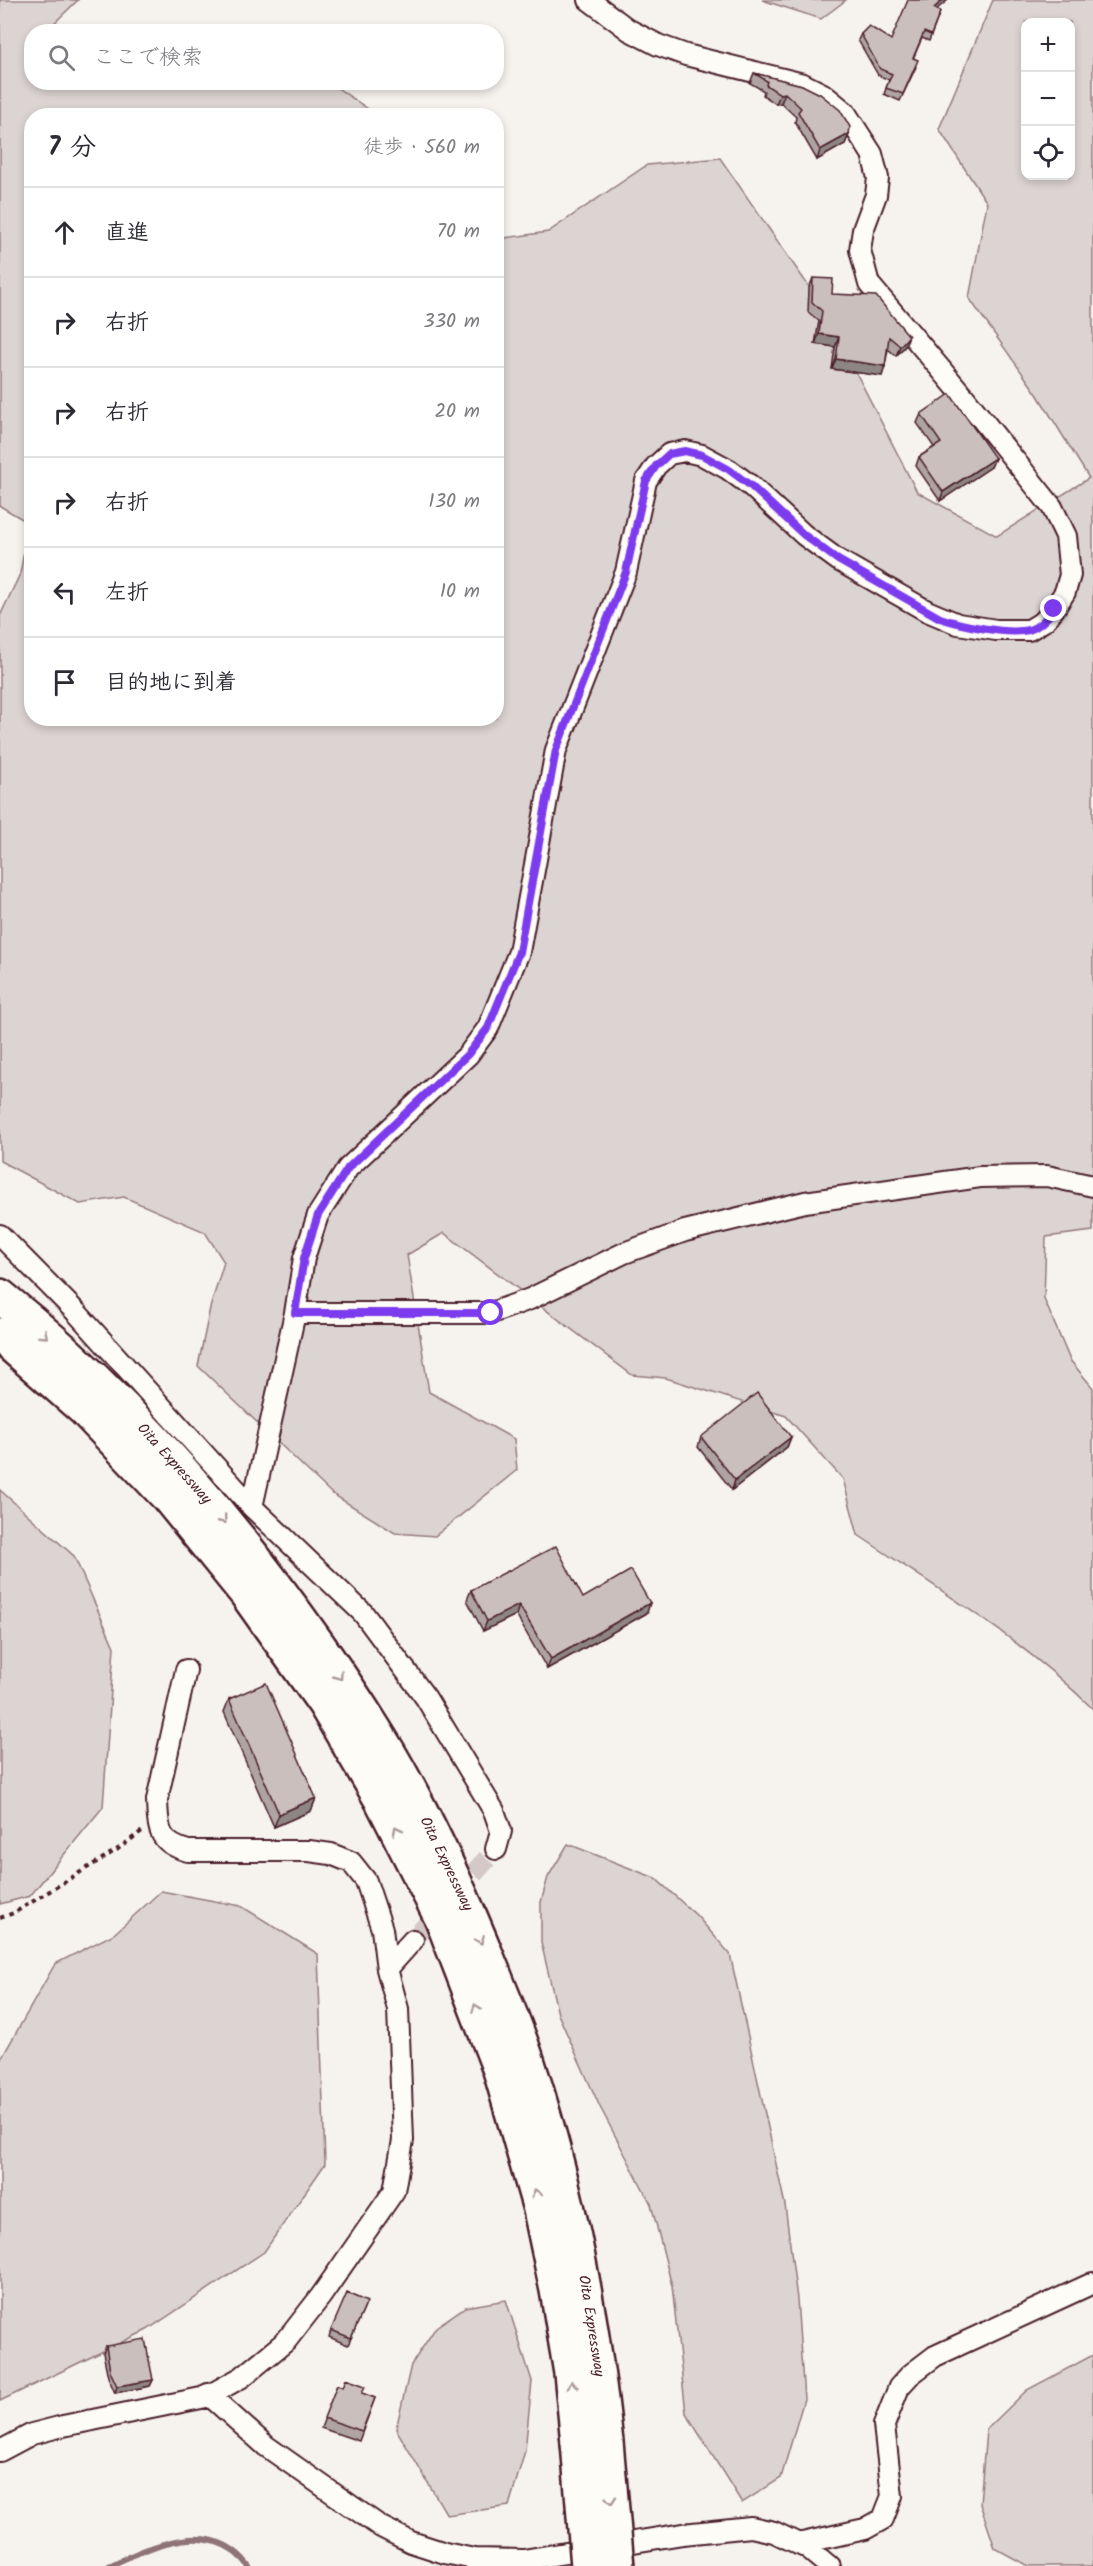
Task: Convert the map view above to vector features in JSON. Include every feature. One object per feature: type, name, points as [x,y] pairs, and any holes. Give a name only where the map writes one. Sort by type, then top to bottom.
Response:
[{"type":"highway","name":"Oita Expressway","points":[[0,1296],[106,1389],[195,1485],[271,1577],[348,1689],[408,1786],[466,1905],[528,2060],[568,2202],[597,2360],[588,2566]]},
{"type":"highway","name":"Oita Expressway","points":[[0,1335],[84,1408],[168,1497],[246,1593],[325,1704],[381,1799],[442,1919],[500,2070],[540,2209],[570,2373],[592,2442],[617,2566]]},
{"type":"street","points":[[252,1507],[295,1313],[304,1258],[318,1215],[348,1168],[468,1054],[488,1028],[519,952],[556,750],[626,572],[646,481],[656,466],[669,454],[685,451],[702,455],[728,469],[751,486],[804,535],[838,560],[927,611],[958,624],[996,630],[1029,630],[1044,621],[1054,609],[1065,592],[1070,575],[1066,536],[1052,507],[965,398],[869,284],[860,250],[863,230],[876,195],[878,178],[872,154],[845,112],[823,94],[803,84],[686,55],[658,45],[629,30],[589,0]]},
{"type":"street","points":[[295,1313],[491,1313],[530,1299],[624,1252],[685,1232],[805,1202],[980,1177],[1047,1176],[1093,1186]]},
{"type":"street","points":[[0,1235],[77,1313],[252,1507],[363,1613],[426,1698],[494,1812],[501,1831],[496,1849]]},
{"type":"street","points":[[0,2451],[32,2434],[206,2397],[242,2377],[286,2341],[321,2296],[394,2191],[403,2140],[398,2009],[387,1969],[382,1929],[366,1881],[351,1862],[331,1854],[309,1851],[188,1851],[165,1842],[158,1820],[157,1800],[186,1670]]},
{"type":"street","points":[[387,1969],[413,1940]]},
{"type":"street","points":[[798,2544],[865,2529],[883,2519],[892,2496],[884,2425],[899,2387],[910,2375],[935,2356],[1093,2283]]},
{"type":"street","points":[[208,2394],[266,2446],[381,2527],[411,2542],[445,2553],[474,2559],[523,2560],[683,2534],[751,2527],[774,2532],[807,2548],[829,2566]]},
{"type":"path","points":[[0,1918],[14,1913],[118,1849],[158,1820]]},
{"type":"shaded area","points":[[0,0],[78,0],[53,24],[24,24],[24,90],[340,90],[367,108],[24,108],[24,520],[0,506]]},
{"type":"shaded area","points":[[762,0],[846,0],[821,19]]},
{"type":"shaded area","points":[[993,0],[1093,0],[1093,1231],[1046,1237],[1044,1299],[1070,1360],[1093,1388],[1093,1709],[1010,1638],[858,1535],[843,1479],[786,1416],[666,1378],[632,1375],[444,1233],[407,1255],[429,1392],[514,1439],[517,1470],[435,1536],[395,1533],[331,1493],[198,1366],[210,1308],[224,1262],[205,1232],[124,1197],[80,1204],[0,1161],[0,616],[20,574],[24,551],[24,726],[504,726],[504,238],[548,232],[647,165],[720,158],[821,304],[917,492],[997,536],[1089,478],[1037,394],[969,298],[987,203],[939,129]]},
{"type":"shaded area","points":[[0,1490],[74,1556],[114,1647],[103,1807],[30,1896],[0,1904]]},
{"type":"shaded area","points":[[568,1844],[655,1878],[697,1916],[730,1954],[785,2205],[797,2299],[804,2399],[781,2478],[742,2503],[686,2413],[672,2286],[651,2204],[600,2107],[558,2014],[541,1942],[541,1902],[548,1877]]},
{"type":"shaded area","points":[[161,1891],[241,1906],[318,1954],[325,2164],[264,2252],[147,2330],[0,2401],[0,2061],[55,1964],[114,1934]]},
{"type":"shaded area","points":[[506,2300],[532,2381],[525,2451],[509,2506],[447,2515],[396,2429],[411,2365],[436,2327],[465,2307]]},
{"type":"shaded area","points":[[1093,2355],[1093,2566],[1028,2566],[995,2548],[980,2504],[986,2430],[1027,2390]]},
{"type":"building","points":[[908,0],[943,0],[934,8],[940,12],[931,35],[924,32],[913,58],[918,60],[903,94],[886,88],[892,74],[880,69],[861,34],[869,26],[891,40]]},
{"type":"building","points":[[754,73],[802,85],[820,94],[840,110],[850,127],[849,134],[820,150],[798,112],[801,108],[785,93],[780,94],[766,85],[767,81]]},
{"type":"building","points":[[813,278],[833,279],[832,294],[876,296],[909,336],[900,346],[889,337],[885,366],[836,359],[839,337],[819,334],[822,311],[812,302]]},
{"type":"building","points":[[950,394],[995,458],[943,492],[919,457],[941,443],[921,414]]},
{"type":"building","points":[[757,1393],[791,1437],[735,1480],[701,1437]]},
{"type":"building","points":[[556,1546],[583,1598],[631,1570],[650,1603],[551,1659],[519,1605],[487,1621],[471,1590]]},
{"type":"building","points":[[266,1683],[316,1798],[279,1814],[229,1699]]},
{"type":"building","points":[[347,2293],[367,2302],[351,2338],[331,2330]]},
{"type":"building","points":[[145,2339],[153,2380],[117,2386],[110,2371],[106,2346]]},
{"type":"building","points":[[346,2379],[365,2386],[362,2393],[375,2398],[362,2431],[324,2418],[337,2385],[343,2387]]},
{"type":"waterway","points":[[109,2566],[163,2544],[200,2539],[218,2542],[234,2551],[249,2566]]},
{"type":"tunnel","points":[[413,1940],[496,1849]]},
{"type":"route","points":[[491,1313],[295,1313],[304,1258],[318,1215],[348,1168],[468,1054],[488,1028],[519,952],[556,750],[626,572],[646,481],[656,466],[669,454],[685,451],[702,455],[728,469],[751,486],[804,535],[838,560],[940,618],[958,624],[996,630],[1029,630],[1044,621],[1054,609]]}]
